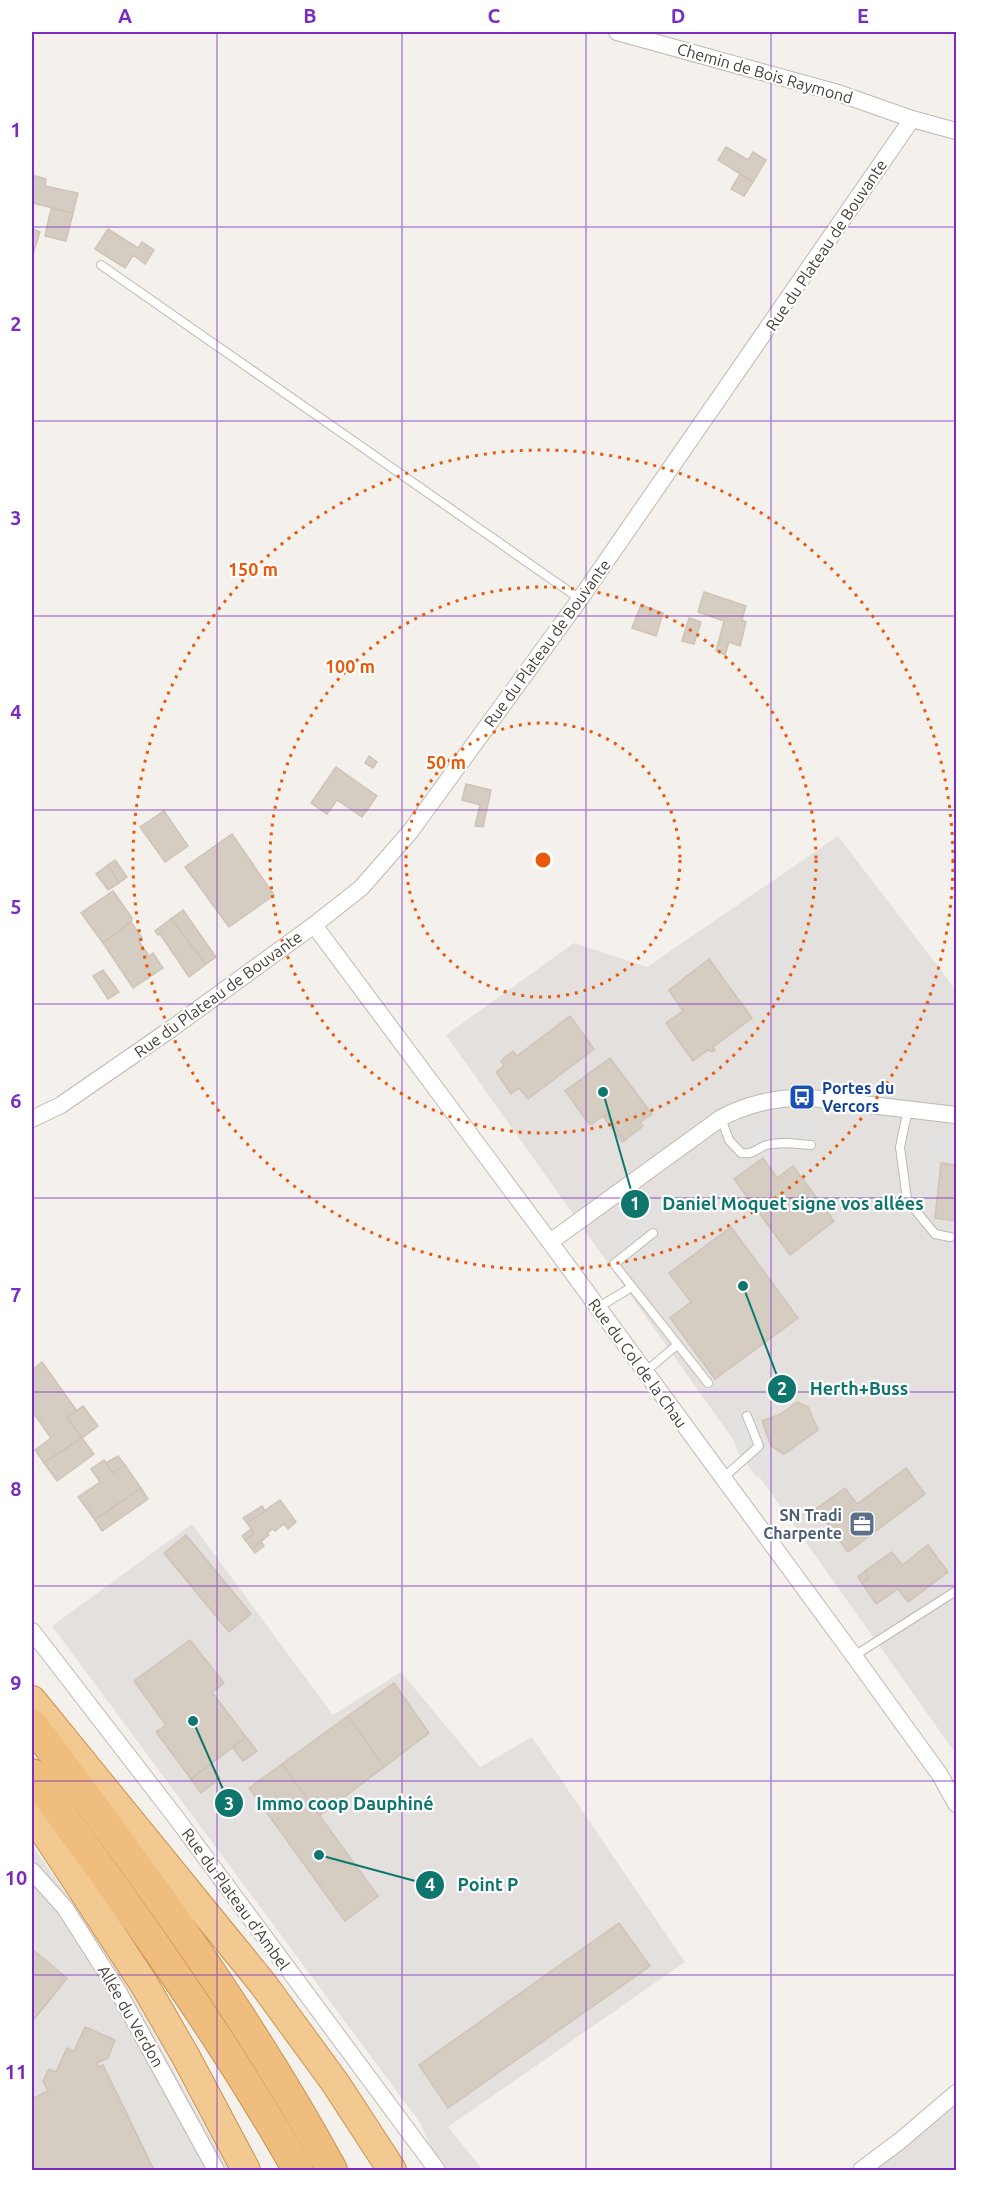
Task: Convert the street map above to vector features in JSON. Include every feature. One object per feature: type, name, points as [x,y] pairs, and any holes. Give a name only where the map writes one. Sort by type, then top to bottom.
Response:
[{"type":"highway","points":[[32,1700],[263,1984],[336,2084],[392,2170]]},
{"type":"highway","points":[[32,1724],[196,1950],[245,2023],[332,2170]]},
{"type":"highway","points":[[32,1774],[148,1933],[263,2109],[298,2170]]},
{"type":"highway","points":[[32,1813],[144,1984],[246,2170]]},
{"type":"street","name":"Chemin de Bois Raymond","points":[[617,32],[838,93],[957,132]]},
{"type":"street","name":"Rue du Plateau de Bouvante","points":[[32,1119],[61,1105],[171,1029],[361,888],[410,832],[580,599],[912,119]]},
{"type":"street","name":"Rue du Col de la Chau","points":[[314,925],[854,1656],[940,1775],[957,1804]]},
{"type":"street","points":[[550,1242],[721,1118],[739,1108],[755,1103],[802,1097],[957,1115]]},
{"type":"street","name":"Rue du Plateau d'Ambel","points":[[32,1631],[177,1819],[437,2170]]},
{"type":"street","name":"Allée du Verdon","points":[[32,1871],[65,1908],[118,1991],[216,2170]]},
{"type":"street","points":[[861,2170],[957,2093]]},
{"type":"lane","points":[[101,265],[580,599]]},
{"type":"lane","points":[[908,1109],[900,1147],[907,1200],[935,1234],[950,1237]]},
{"type":"lane","points":[[721,1118],[729,1140],[741,1153],[751,1154],[766,1145],[785,1143],[811,1145]]},
{"type":"lane","points":[[653,1233],[614,1264],[708,1383]]},
{"type":"lane","points":[[597,1308],[632,1287]]},
{"type":"lane","points":[[644,1372],[677,1345]]},
{"type":"lane","points":[[723,1478],[759,1446],[747,1416]]},
{"type":"lane","points":[[854,1656],[957,1591]]},
{"type":"shaded area","points":[[838,836],[956,990],[956,1754],[446,1035],[574,943],[647,967]]},
{"type":"shaded area","points":[[775,1120],[817,1124],[813,1153],[788,1150],[770,1153],[757,1159],[742,1134]]},
{"type":"shaded area","points":[[938,1133],[956,1136],[956,1164],[939,1162],[935,1203],[920,1201],[914,1144],[936,1147]]},
{"type":"shaded area","points":[[643,1212],[670,1250],[642,1270],[617,1233]]},
{"type":"shaded area","points":[[766,1402],[770,1411],[757,1416],[769,1448],[781,1459],[757,1478],[738,1452],[725,1416]]},
{"type":"shaded area","points":[[192,1524],[333,1715],[401,1672],[480,1767],[532,1737],[685,1962],[448,2127],[483,2170],[439,2170],[421,2124],[52,1626]]},
{"type":"shaded area","points":[[32,1845],[114,1963],[229,2170],[32,2170]]},
{"type":"shaded area","points":[[956,2103],[956,2170],[869,2170]]},
{"type":"building","points":[[726,147],[748,160],[753,152],[766,160],[753,182],[718,160]]},
{"type":"building","points":[[740,174],[753,182],[744,196],[731,189]]},
{"type":"building","points":[[32,175],[46,179],[45,186],[78,193],[73,213],[32,203]]},
{"type":"building","points":[[51,209],[73,213],[66,241],[45,236]]},
{"type":"building","points":[[32,229],[40,232],[33,254],[32,253]]},
{"type":"building","points":[[108,229],[138,248],[142,242],[154,250],[145,264],[133,255],[125,268],[95,249]]},
{"type":"building","points":[[704,592],[746,606],[742,620],[746,622],[740,646],[729,642],[725,655],[716,651],[724,621],[698,612]]},
{"type":"building","points":[[641,605],[663,613],[656,636],[632,628]]},
{"type":"building","points":[[689,618],[701,622],[694,644],[682,641]]},
{"type":"building","points":[[369,756],[377,762],[373,768],[365,763]]},
{"type":"building","points":[[336,767],[377,796],[362,817],[337,800],[327,814],[311,803]]},
{"type":"building","points":[[466,784],[491,790],[483,827],[475,826],[480,805],[462,800]]},
{"type":"building","points":[[164,811],[188,846],[165,862],[140,827]]},
{"type":"building","points":[[232,834],[274,895],[229,927],[185,867]]},
{"type":"building","points":[[115,860],[127,877],[119,883],[108,865]]},
{"type":"building","points":[[108,865],[119,883],[108,890],[96,874]]},
{"type":"building","points":[[113,891],[132,918],[131,922],[103,943],[81,913]]},
{"type":"building","points":[[183,910],[216,957],[206,964],[171,919]]},
{"type":"building","points":[[171,919],[206,964],[189,977],[160,934],[158,935],[155,931]]},
{"type":"building","points":[[131,922],[142,938],[138,940],[149,956],[153,953],[163,968],[133,988],[103,943]]},
{"type":"building","points":[[709,959],[752,1018],[713,1047],[715,1050],[712,1052],[708,1050],[693,1061],[666,1023],[683,1011],[669,990]]},
{"type":"building","points":[[103,970],[119,992],[108,999],[93,976]]},
{"type":"building","points":[[570,1016],[594,1049],[528,1099],[519,1088],[511,1094],[496,1072],[504,1066],[501,1061],[513,1051],[517,1056]]},
{"type":"building","points":[[610,1058],[652,1114],[640,1122],[643,1126],[625,1140],[606,1114],[590,1125],[565,1091]]},
{"type":"building","points":[[606,1114],[625,1140],[622,1142],[603,1116]]},
{"type":"building","points":[[763,1158],[777,1178],[793,1166],[834,1221],[790,1255],[734,1179]]},
{"type":"building","points":[[941,1163],[956,1165],[956,1221],[935,1218]]},
{"type":"building","points":[[731,1227],[798,1318],[715,1379],[670,1318],[691,1302],[669,1273]]},
{"type":"building","points":[[42,1362],[77,1411],[67,1418],[82,1438],[44,1463],[35,1450],[51,1438],[32,1411],[32,1370]]},
{"type":"building","points":[[797,1402],[808,1407],[818,1430],[784,1454],[771,1446],[762,1421],[781,1414]]},
{"type":"building","points":[[83,1406],[98,1426],[82,1438],[67,1418]]},
{"type":"building","points":[[82,1438],[94,1454],[57,1481],[44,1463]]},
{"type":"building","points":[[118,1456],[125,1465],[113,1473],[106,1463]]},
{"type":"building","points":[[104,1460],[113,1473],[125,1465],[141,1488],[95,1520],[78,1497],[100,1482],[91,1469]]},
{"type":"building","points":[[906,1468],[925,1494],[848,1552],[816,1509],[845,1488],[857,1504]]},
{"type":"building","points":[[141,1488],[148,1499],[102,1531],[95,1520]]},
{"type":"building","points":[[280,1500],[296,1522],[288,1529],[284,1524],[275,1531],[273,1529],[252,1549],[245,1540],[254,1533],[247,1523]]},
{"type":"building","points":[[262,1506],[265,1511],[247,1523],[243,1518]]},
{"type":"building","points":[[251,1529],[254,1533],[245,1540],[242,1536]]},
{"type":"building","points":[[186,1535],[251,1614],[229,1632],[164,1553]]},
{"type":"building","points":[[261,1541],[264,1546],[255,1553],[252,1549]]},
{"type":"building","points":[[928,1545],[948,1572],[908,1602],[898,1589],[876,1604],[862,1583],[869,1578],[865,1571],[892,1552],[902,1565]]},
{"type":"building","points":[[865,1571],[869,1578],[862,1583],[858,1577]]},
{"type":"building","points":[[190,1640],[224,1683],[212,1692],[246,1737],[191,1779],[156,1732],[166,1725],[134,1681]]},
{"type":"building","points":[[394,1683],[429,1733],[384,1767],[348,1716]]},
{"type":"building","points":[[348,1716],[384,1767],[319,1816],[282,1764]]},
{"type":"building","points":[[246,1737],[257,1751],[243,1761],[233,1748]]},
{"type":"building","points":[[211,1764],[220,1778],[201,1793],[191,1779]]},
{"type":"building","points":[[282,1764],[378,1896],[345,1921],[249,1788]]},
{"type":"building","points":[[619,1923],[650,1966],[448,2108],[419,2065]]},
{"type":"building","points":[[32,1949],[67,1978],[32,2022]]},
{"type":"building","points":[[85,2027],[115,2040],[108,2058],[97,2063],[98,2067],[103,2065],[154,2170],[32,2170],[32,2099],[48,2091],[43,2081],[49,2069],[56,2072],[67,2048],[74,2051]]},
{"type":"place","name":"Daniel Moquet signe vos allées","points":[[603,1092]]},
{"type":"place","name":"Portes du Vercors","points":[[802,1097]]},
{"type":"place","name":"Herth+Buss","points":[[743,1286]]},
{"type":"place","name":"SN Tradi Charpente","points":[[862,1524]]},
{"type":"place","name":"Immo coop Dauphiné","points":[[193,1721]]},
{"type":"place","name":"Point P","points":[[319,1855]]}]
